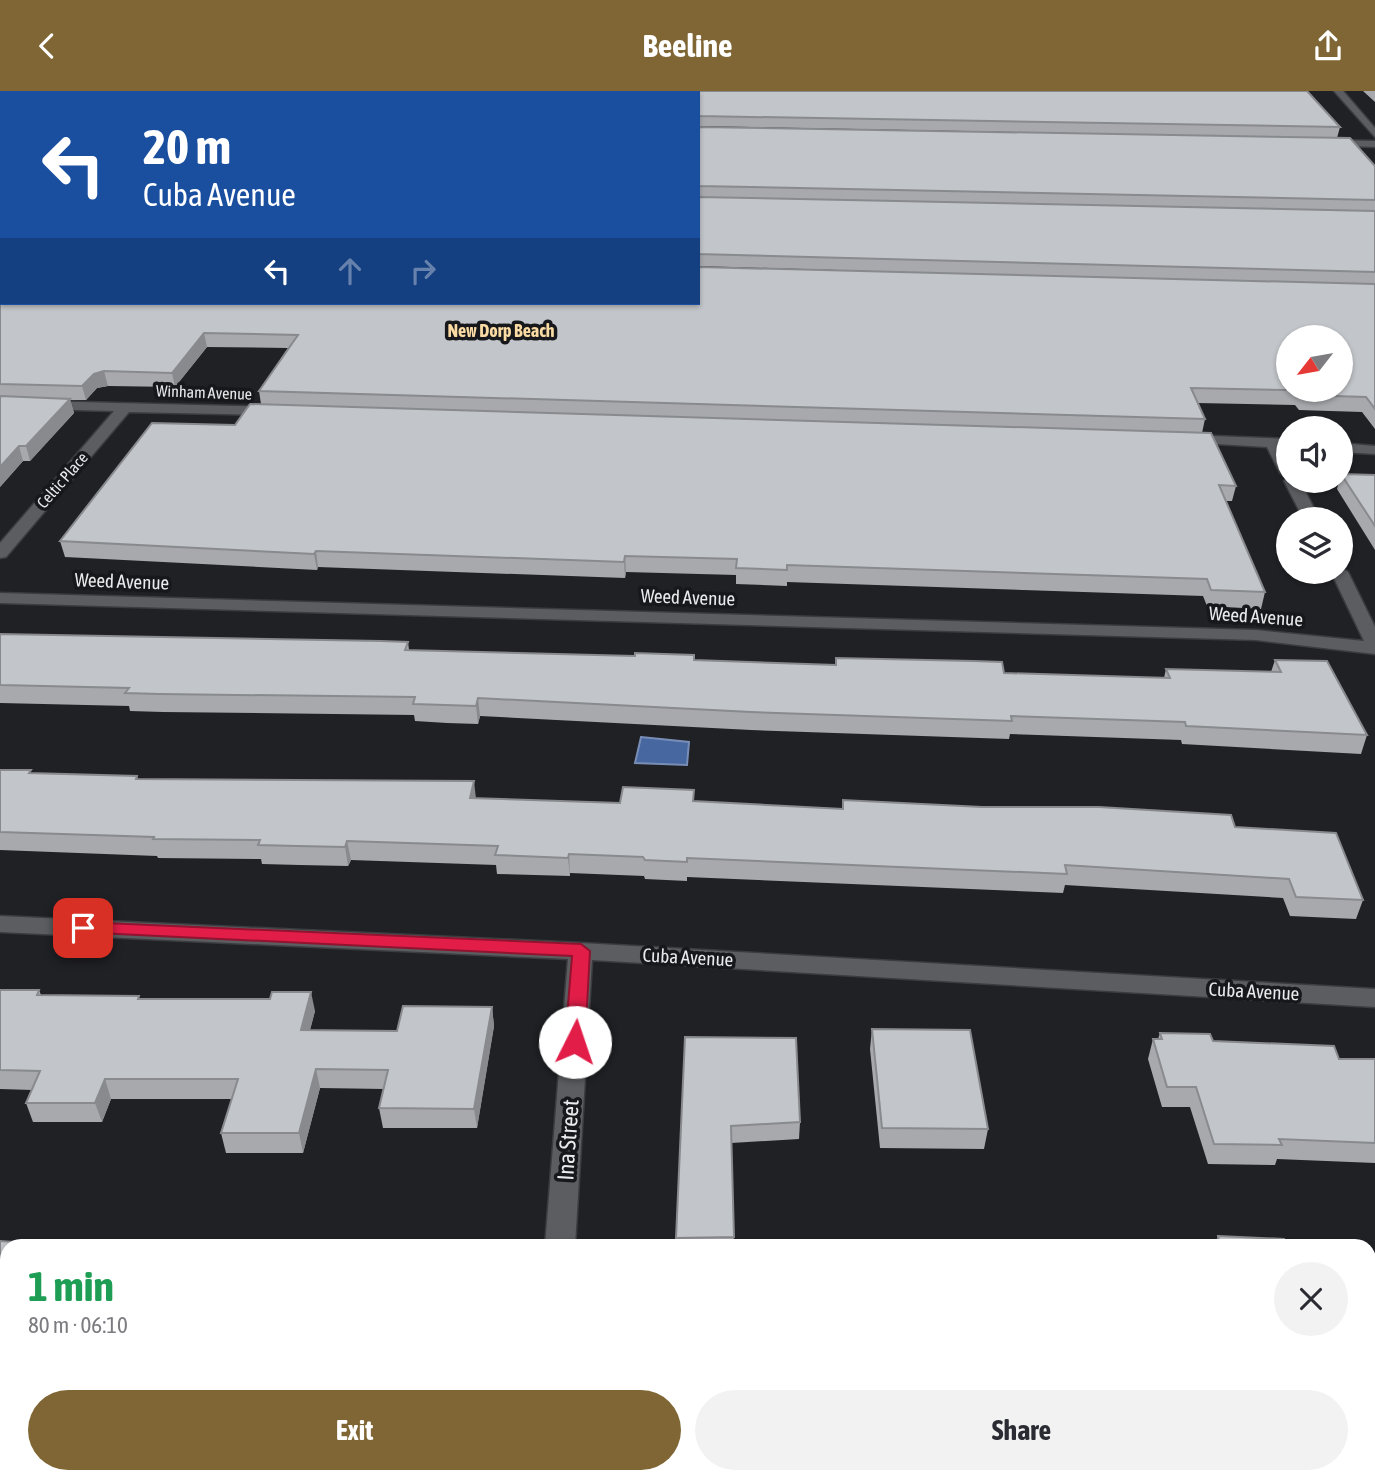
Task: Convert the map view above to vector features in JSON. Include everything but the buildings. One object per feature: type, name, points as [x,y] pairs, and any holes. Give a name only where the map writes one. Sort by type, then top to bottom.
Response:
[{"type":"street","points":[[1338,91],[1375,134]]},
{"type":"street","points":[[1309,143],[1375,144]]},
{"type":"street","name":"Winham Avenue","points":[[0,404],[293,412]]},
{"type":"street","name":"Celtic Place","points":[[0,553],[125,407]]},
{"type":"street","points":[[1174,439],[1276,442]]},
{"type":"street","points":[[1353,448],[1375,450]]},
{"type":"street","points":[[1345,584],[1375,647]]},
{"type":"street","name":"Weed Avenue","points":[[0,598],[1256,635],[1375,647]]},
{"type":"street","name":"Cuba Avenue","points":[[0,924],[581,951],[1375,998]]},
{"type":"street","name":"Ina Street","points":[[560,1239],[581,951]]},
{"type":"water","points":[[641,737],[689,742],[687,765],[635,763]]},
{"type":"district","name":"New Dorp Beach","points":[[501,330]]},
{"type":"route","points":[[83,928],[581,951],[575,1042]]}]
